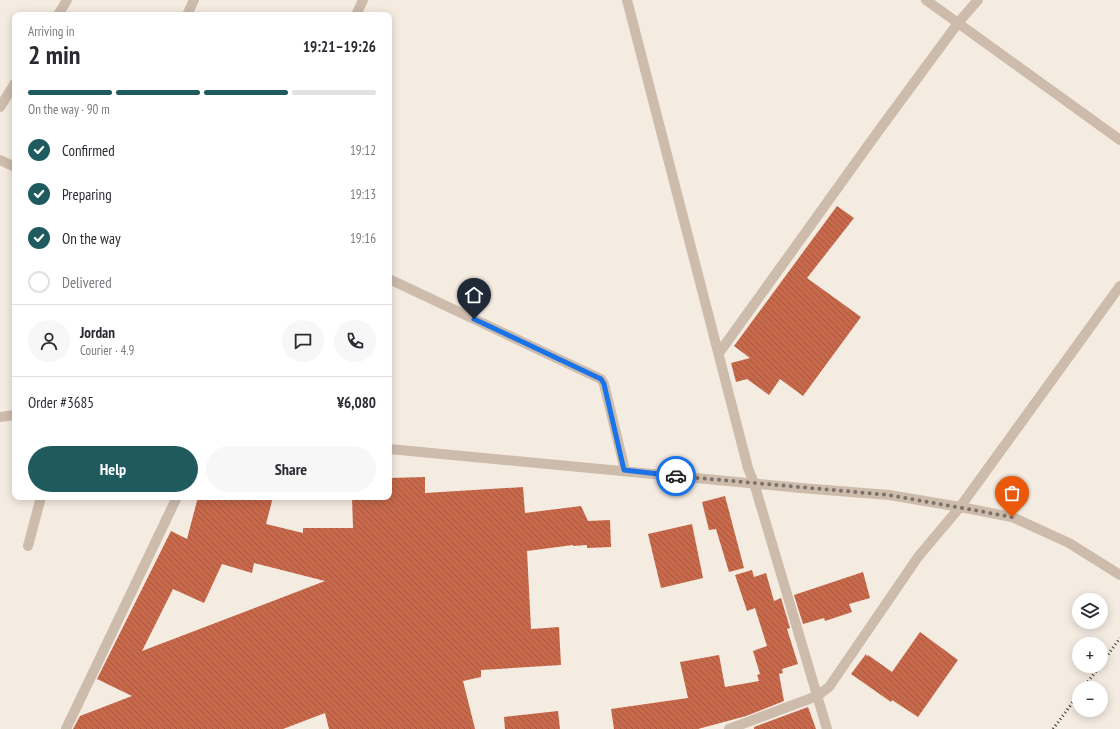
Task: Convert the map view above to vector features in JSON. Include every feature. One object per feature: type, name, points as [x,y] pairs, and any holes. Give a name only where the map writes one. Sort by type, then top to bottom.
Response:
[{"type":"street","points":[[60,12],[67,0]]},
{"type":"street","points":[[188,12],[194,0]]},
{"type":"street","points":[[357,12],[363,0]]},
{"type":"street","points":[[627,0],[748,468],[754,483],[827,729]]},
{"type":"street","points":[[926,0],[1120,140]]},
{"type":"street","points":[[719,353],[958,24],[978,0]]},
{"type":"street","points":[[0,107],[12,88]]},
{"type":"street","points":[[0,160],[12,166]]},
{"type":"street","points":[[392,280],[601,379],[604,384],[624,470]]},
{"type":"street","points":[[729,729],[817,696],[829,687],[918,557],[960,507],[1120,286]]},
{"type":"street","points":[[0,417],[12,415]]},
{"type":"street","points":[[392,449],[889,495],[960,507],[1012,517],[1069,543],[1120,575]]},
{"type":"street","points":[[28,546],[40,500]]},
{"type":"street","points":[[66,729],[176,500]]},
{"type":"building","points":[[837,206],[854,218],[807,278],[861,317],[803,396],[780,379],[769,395],[747,379],[736,382],[731,363],[750,358],[734,346]]},
{"type":"building","points":[[425,477],[425,493],[523,487],[525,513],[581,506],[588,521],[610,520],[611,547],[587,548],[587,545],[573,545],[527,551],[531,629],[559,627],[561,665],[481,670],[481,677],[463,681],[475,729],[329,729],[325,713],[283,729],[73,729],[80,716],[132,696],[97,679],[171,531],[187,539],[197,500],[272,500],[266,524],[303,533],[303,528],[353,528],[352,500],[392,500],[392,478]],"holes":[[[254,563],[325,581],[142,651],[173,589],[204,603],[222,564],[252,573]]]},
{"type":"building","points":[[725,496],[744,568],[729,572],[716,529],[709,530],[702,502]]},
{"type":"building","points":[[692,524],[703,578],[661,588],[648,534]]},
{"type":"building","points":[[752,570],[754,577],[766,573],[774,601],[781,598],[790,628],[787,629],[798,664],[782,669],[783,673],[779,674],[784,701],[746,716],[698,729],[614,729],[611,709],[688,698],[680,662],[719,655],[725,687],[759,681],[757,675],[760,674],[753,651],[767,646],[755,608],[747,611],[735,575]]},
{"type":"building","points":[[863,572],[870,598],[849,604],[852,612],[825,621],[824,618],[803,624],[794,595]]},
{"type":"building","points":[[920,632],[958,660],[918,717],[892,700],[891,702],[851,674],[866,654],[867,657],[868,655],[892,672]]},
{"type":"building","points":[[808,707],[816,729],[754,729],[754,727]]},
{"type":"building","points":[[558,711],[560,729],[505,729],[504,717]]},
{"type":"railway","points":[[1108,654],[1120,638]]},
{"type":"railway","points":[[1088,681],[1095,673]]},
{"type":"railway","points":[[1053,729],[1072,703]]},
{"type":"way so far","points":[[676,476],[889,495],[1012,517]]},
{"type":"route","points":[[474,319],[601,379],[604,384],[624,470],[676,476]]}]
